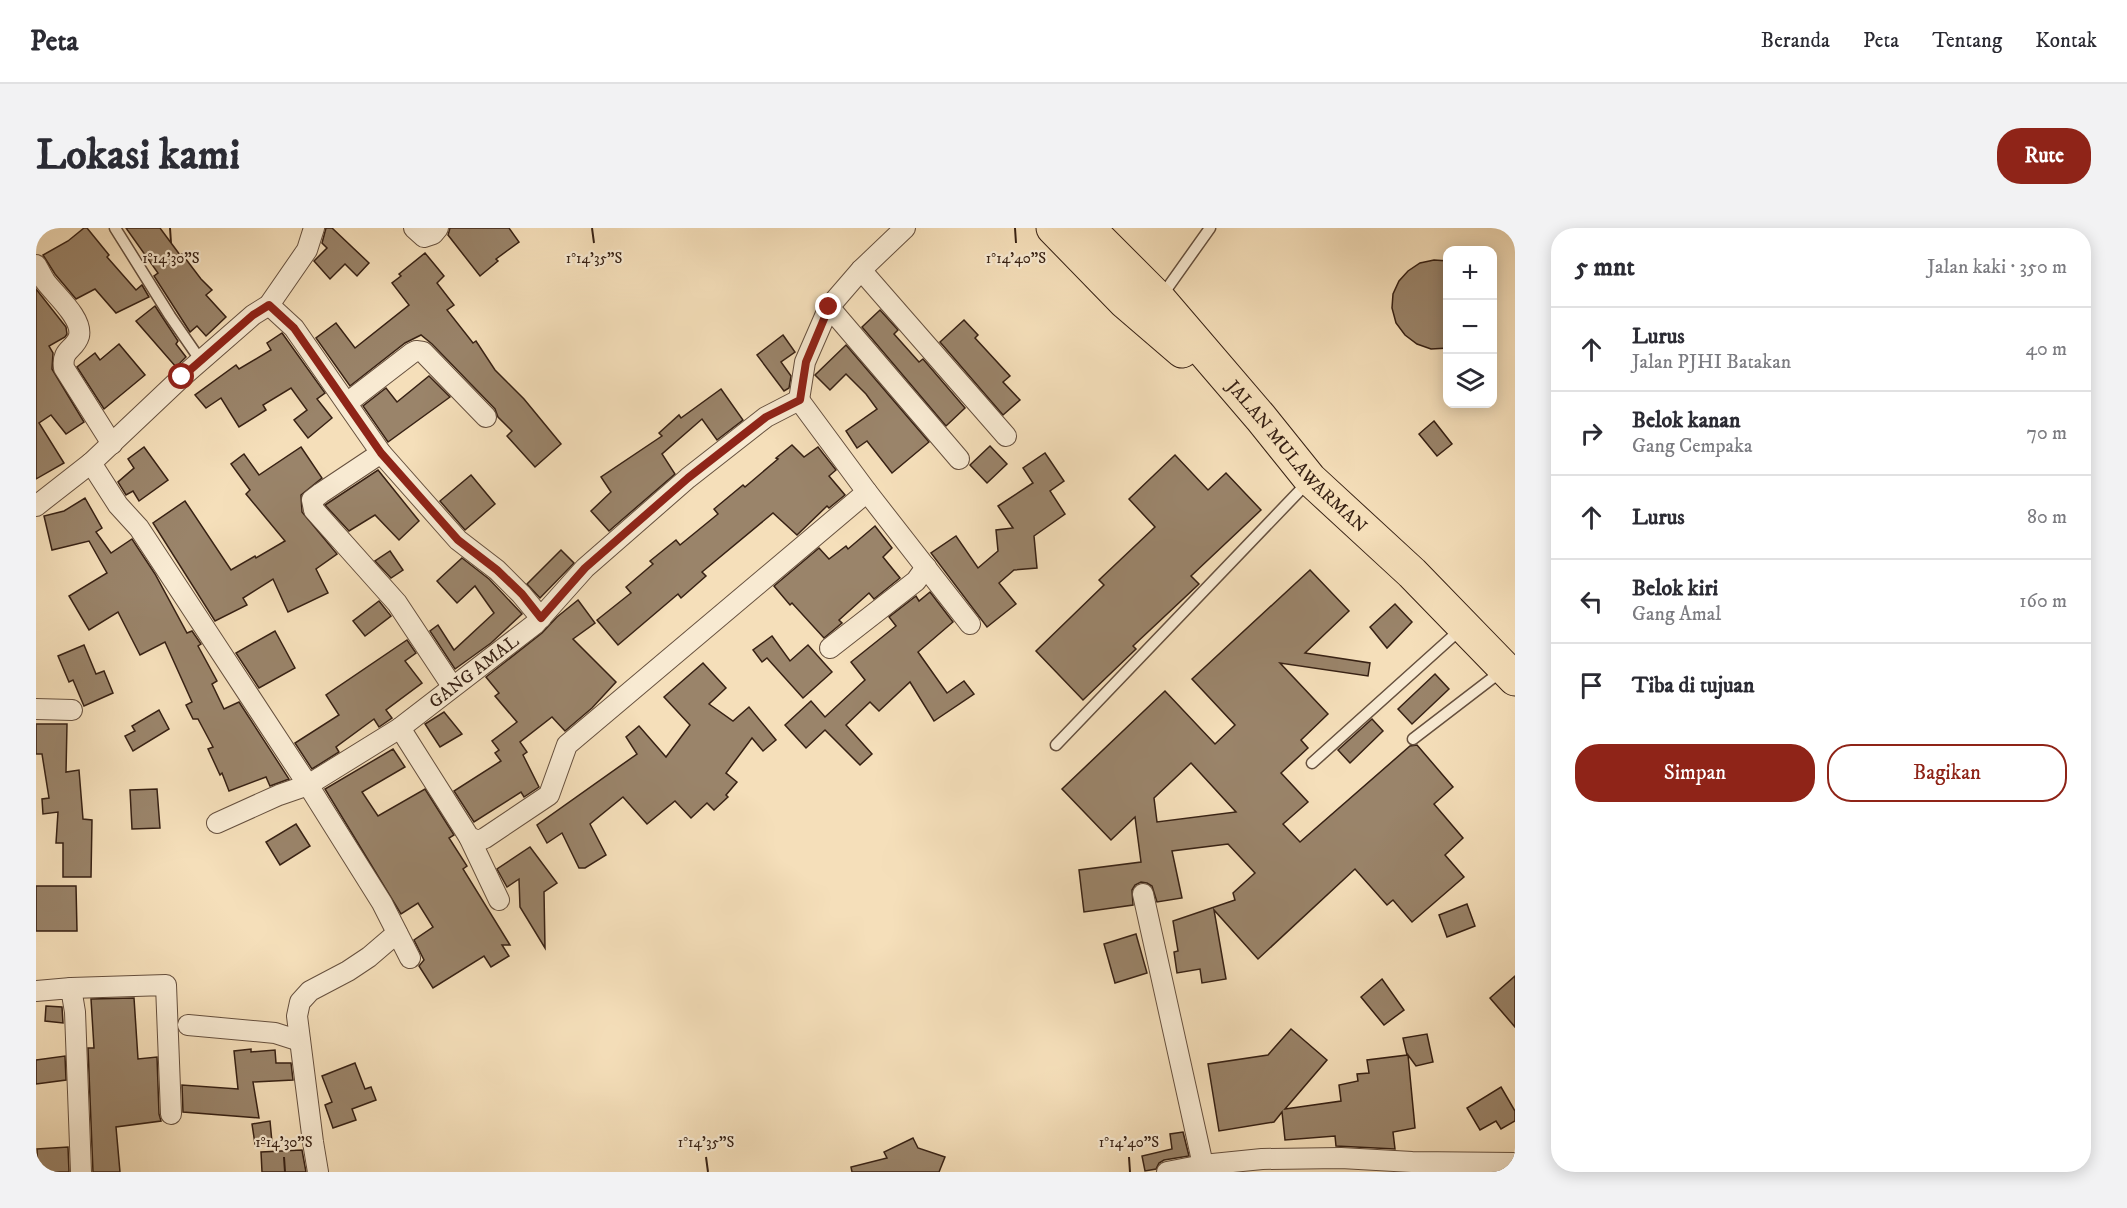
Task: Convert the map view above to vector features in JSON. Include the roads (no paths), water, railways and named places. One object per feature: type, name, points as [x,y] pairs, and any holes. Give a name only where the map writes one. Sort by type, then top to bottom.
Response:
[{"type":"highway","points":[[1088,228],[1143,296]]},
{"type":"highway","points":[[1054,229],[1143,296]]},
{"type":"highway","name":"JALAN MULAWARMAN","points":[[1143,296],[1261,418],[1311,479],[1412,573],[1510,674]]},
{"type":"street","points":[[36,506],[91,464],[201,361],[253,315],[269,305],[307,250],[314,228]]},
{"type":"street","points":[[414,228],[424,237],[433,234],[438,228]]},
{"type":"street","points":[[905,228],[861,270],[829,307],[806,362],[800,400],[867,492],[970,624]]},
{"type":"street","points":[[36,265],[45,281],[79,325],[79,334],[75,344],[66,351],[64,368],[112,444]]},
{"type":"street","points":[[861,270],[1006,436]]},
{"type":"street","points":[[269,305],[294,328],[381,453],[458,540],[497,570],[522,594],[541,618]]},
{"type":"street","points":[[829,307],[959,459]]},
{"type":"street","points":[[347,403],[412,353],[418,351],[423,352],[486,417]]},
{"type":"street","name":"GANG AMAL","points":[[217,823],[279,795],[308,785],[400,728],[541,618],[585,568],[688,478],[766,417],[800,400]]},
{"type":"street","points":[[381,453],[312,500],[311,504],[325,524],[397,603],[452,686]]},
{"type":"street","points":[[91,464],[118,505],[139,528],[308,785],[382,903],[410,958]]},
{"type":"street","points":[[469,837],[478,841],[485,838],[549,795],[567,745],[867,492]]},
{"type":"street","points":[[830,648],[920,577],[926,567]]},
{"type":"street","points":[[36,709],[72,710]]},
{"type":"street","points":[[400,728],[469,837],[499,900]]},
{"type":"street","points":[[1143,894],[1203,1165]]},
{"type":"street","points":[[318,1172],[297,1016],[300,1002],[310,991],[369,957],[397,933]]},
{"type":"street","points":[[36,991],[166,985],[171,1114]]},
{"type":"street","points":[[71,988],[76,1023],[81,1172]]},
{"type":"street","points":[[188,1025],[276,1033],[300,1041]]},
{"type":"street","points":[[1167,1172],[1203,1165],[1263,1165],[1341,1158],[1512,1166]]},
{"type":"lane","points":[[115,228],[201,361]]},
{"type":"lane","points":[[1143,296],[1210,228]]},
{"type":"lane","points":[[1056,745],[1311,479]]},
{"type":"lane","points":[[1312,763],[1464,627]]},
{"type":"lane","points":[[1413,739],[1510,674]]}]
